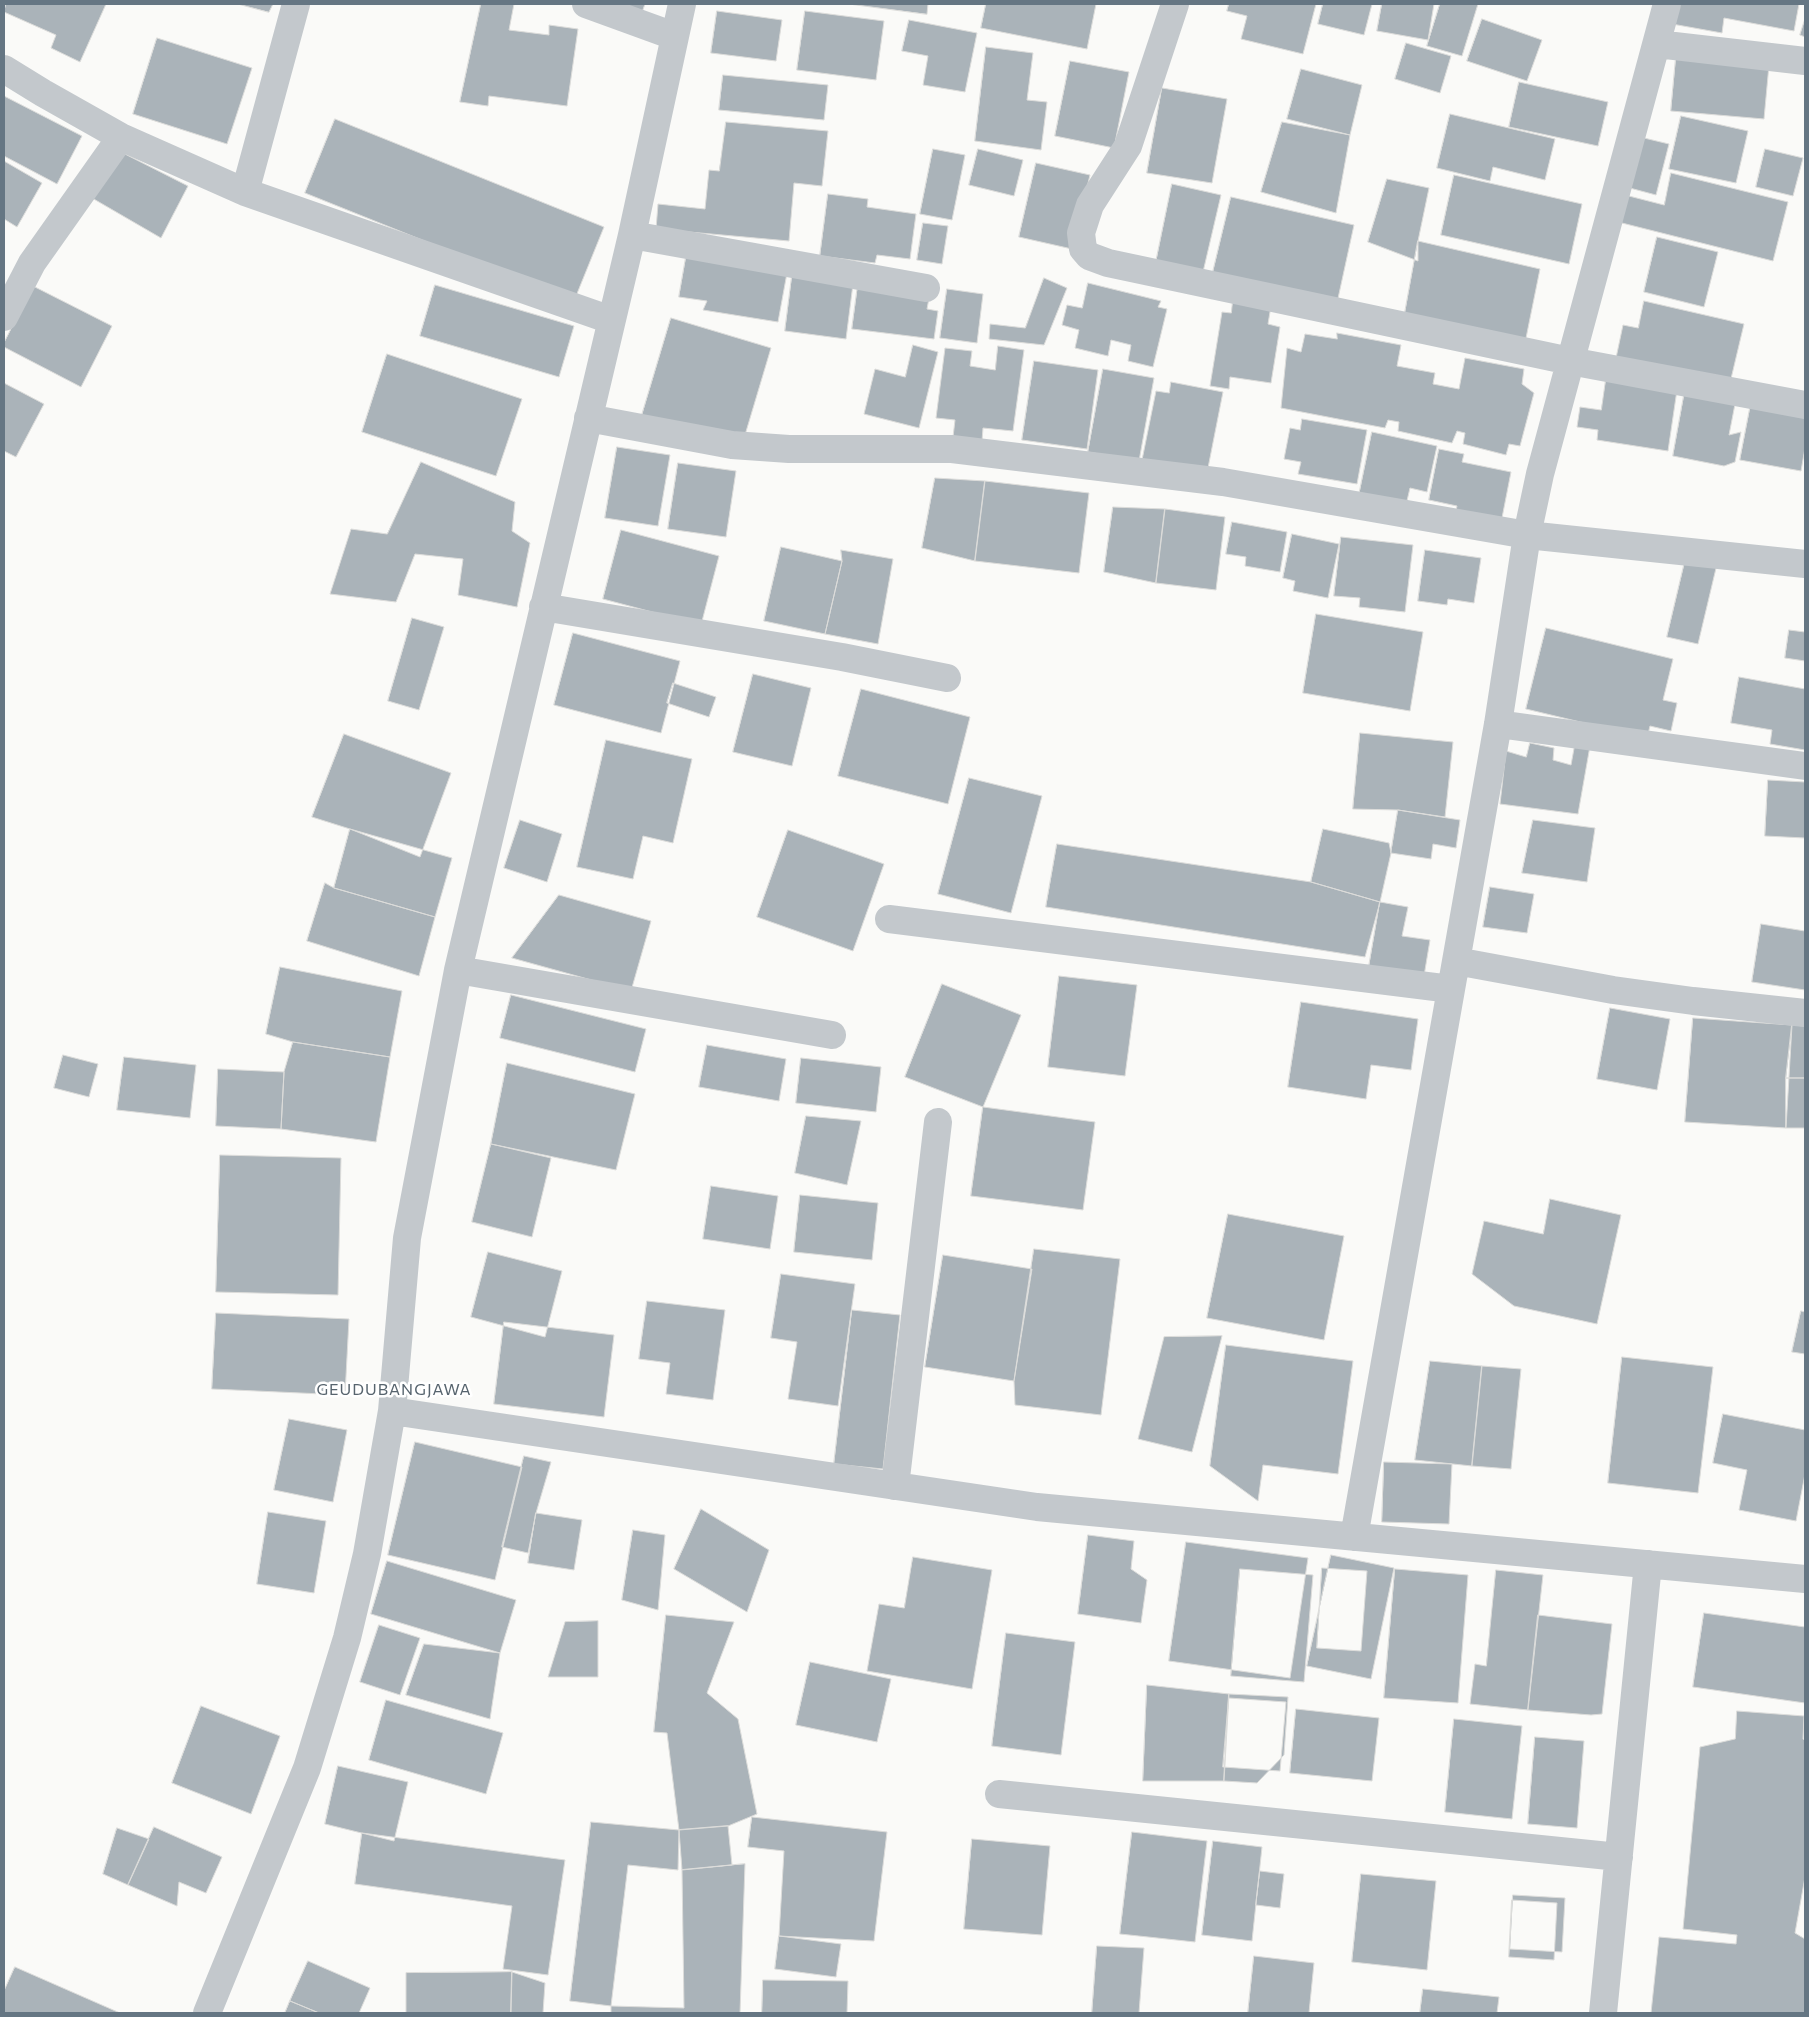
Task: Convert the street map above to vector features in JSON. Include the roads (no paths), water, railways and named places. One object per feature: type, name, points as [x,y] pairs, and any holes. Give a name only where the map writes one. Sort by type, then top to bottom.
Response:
[{"type":"street","points":[[245,192],[296,4]]},
{"type":"street","points":[[586,4],[674,36]]},
{"type":"street","points":[[207,2013],[307,1768],[347,1638],[367,1554],[392,1411],[407,1238],[458,970],[632,235],[682,4]]},
{"type":"street","points":[[1175,4],[1128,146],[1090,205],[1081,232],[1082,249],[1089,256],[1108,263],[1570,361],[1805,405]]},
{"type":"street","points":[[1354,1537],[1498,724],[1527,535],[1540,474],[1667,4]]},
{"type":"street","points":[[1656,44],[1805,61]]},
{"type":"street","points":[[4,69],[121,137],[245,192],[611,320]]},
{"type":"street","points":[[4,317],[32,264],[121,137]]},
{"type":"street","points":[[632,235],[926,288]]},
{"type":"street","points":[[588,418],[732,445],[789,449],[952,449],[1223,482],[1527,535],[1805,564]]},
{"type":"street","points":[[543,608],[842,657],[947,678]]},
{"type":"street","points":[[1498,724],[1805,766]]},
{"type":"street","points":[[889,919],[1451,989]]},
{"type":"street","points":[[1456,961],[1612,990],[1805,1013]]},
{"type":"street","points":[[458,970],[832,1035]]},
{"type":"street","points":[[895,1486],[938,1122]]},
{"type":"street","points":[[392,1411],[1037,1507],[1805,1579]]},
{"type":"street","points":[[1603,2013],[1648,1564]]},
{"type":"street","points":[[999,1794],[1619,1857]]},
{"type":"district","name":"GEUDUBANGJAWA","points":[[394,1390]]}]
